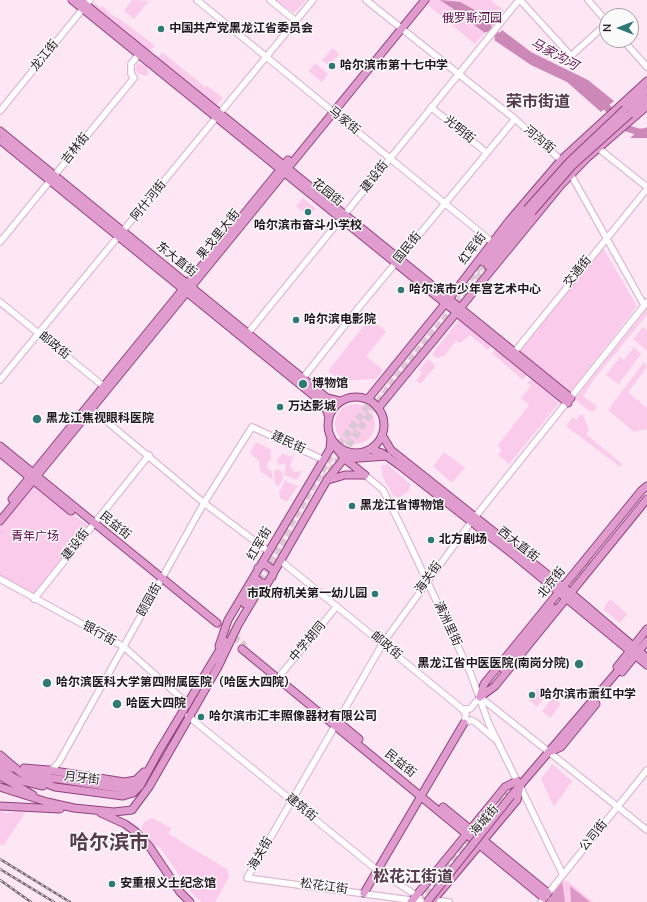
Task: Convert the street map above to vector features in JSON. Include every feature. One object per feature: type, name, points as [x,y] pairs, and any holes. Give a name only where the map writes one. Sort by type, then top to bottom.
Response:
[{"type":"main road","name":"花园街","points":[[72,0],[85,3],[218,115],[569,401]]},
{"type":"main road","name":"果戈里大街","points":[[0,521],[34,476],[284,169],[399,26],[418,0]]},
{"type":"main road","name":"果戈里大街","points":[[399,26],[424,0]]},
{"type":"main road","name":"花园街","points":[[85,3],[139,54],[218,115]]},
{"type":"main road","points":[[628,111],[647,81]]},
{"type":"main road","points":[[378,407],[571,175],[598,148],[611,126],[628,111],[647,90]]},
{"type":"main road","points":[[628,111],[647,99]]},
{"type":"main road","points":[[628,111],[647,106]]},
{"type":"main road","name":"红军街","points":[[529,211],[520,218],[486,264],[529,211],[554,177],[628,111]]},
{"type":"main road","name":"红军街","points":[[368,399],[447,302],[492,242],[562,159],[588,135],[611,126]]},
{"type":"main road","name":"东大直街","points":[[0,131],[54,175],[122,234],[184,292],[324,404],[329,417]]},
{"type":"main road","name":"东大直街","points":[[0,140],[49,181],[189,285],[327,398],[340,401]]},
{"type":"main road","points":[[509,221],[520,218]]},
{"type":"main road","name":"果戈里大街","points":[[0,514],[92,409],[106,388]]},
{"type":"main road","points":[[331,438],[339,447],[349,452],[360,453],[370,449],[377,443],[382,435],[384,421],[378,407],[368,399],[352,396],[340,401],[333,409],[329,417],[328,427],[331,438],[337,450],[345,459],[365,475]]},
{"type":"main road","name":"西大直街","points":[[382,435],[391,450],[473,520]]},
{"type":"main road","name":"红军街","points":[[215,666],[228,620],[268,551],[324,460],[330,449],[331,438]]},
{"type":"main road","name":"民益街","points":[[0,446],[92,525],[216,625]]},
{"type":"main road","name":"西大直街","points":[[370,449],[388,456],[473,520],[570,596],[634,651],[647,665]]},
{"type":"main road","name":"红军街","points":[[149,769],[188,704],[215,666],[272,577],[328,480],[349,452]]},
{"type":"main road","name":"民益街","points":[[0,453],[34,476]]},
{"type":"main road","points":[[345,459],[388,456]]},
{"type":"main road","points":[[328,480],[345,475],[365,475]]},
{"type":"main road","name":"北京街","points":[[480,697],[484,684],[647,486]]},
{"type":"main road","points":[[609,541],[647,493]]},
{"type":"main road","name":"北京街","points":[[480,697],[495,686],[570,596],[647,499]]},
{"type":"main road","points":[[258,568],[264,564],[268,566],[274,571],[272,577]]},
{"type":"main road","name":"红军街","points":[[97,811],[114,812],[132,810],[145,793],[260,582]]},
{"type":"main road","name":"北京街","points":[[480,697],[553,608]]},
{"type":"main road","name":"海城街","points":[[634,651],[647,629]]},
{"type":"main road","name":"海城街","points":[[550,752],[556,740],[646,638]]},
{"type":"main road","name":"民益街","points":[[243,647],[469,831],[544,898]]},
{"type":"main road","name":"西大直街","points":[[634,651],[647,658]]},
{"type":"main road","name":"海城街","points":[[413,899],[505,787],[519,784],[550,752],[623,665]]},
{"type":"main road","points":[[364,893],[424,794],[464,723]]},
{"type":"main road","name":"月牙街","points":[[22,771],[51,778],[124,789],[134,785],[159,751]]},
{"type":"main road","name":"月牙街","points":[[2,758],[22,771],[55,787],[127,795],[137,790],[149,769]]},
{"type":"main road","points":[[0,769],[24,782],[55,787]]},
{"type":"main road","points":[[22,771],[48,770],[124,782],[136,780],[142,775]]},
{"type":"main road","points":[[0,776],[47,802]]},
{"type":"main road","points":[[429,901],[509,794],[519,784]]},
{"type":"main road","name":"海城街","points":[[429,901],[518,800],[519,784]]},
{"type":"main road","points":[[0,787],[47,802],[97,811],[125,824],[136,832],[148,846],[180,892],[190,902]]},
{"type":"main road","points":[[0,806],[74,808]]},
{"type":"street","name":"马家街","points":[[197,0],[492,242]]},
{"type":"street","points":[[270,0],[296,21],[314,0]]},
{"type":"street","name":"河沟街","points":[[366,0],[515,119],[562,159],[606,238],[646,304]]},
{"type":"street","points":[[519,0],[571,56],[599,30]]},
{"type":"street","name":"建设街","points":[[248,333],[519,0]]},
{"type":"street","points":[[588,0],[599,13]]},
{"type":"street","name":"龙江街","points":[[0,111],[85,3]]},
{"type":"street","name":"阿什河街","points":[[0,380],[122,234],[296,21]]},
{"type":"street","points":[[630,48],[647,66]]},
{"type":"street","name":"吉林街","points":[[0,242],[134,78],[131,74],[131,64],[139,54]]},
{"type":"street","name":"光明街","points":[[431,107],[488,153]]},
{"type":"street","name":"国民街","points":[[303,378],[515,119]]},
{"type":"street","points":[[598,148],[647,188]]},
{"type":"street","name":"交通街","points":[[512,354],[647,188]]},
{"type":"street","name":"邮政街","points":[[0,302],[106,388]]},
{"type":"street","name":"海关街","points":[[247,878],[337,724],[382,643],[427,580],[473,520],[646,304]]},
{"type":"street","points":[[92,409],[149,455],[204,503],[268,551]]},
{"type":"street","name":"建民街","points":[[252,427],[324,460]]},
{"type":"street","name":"颐园街","points":[[48,770],[54,768],[59,762],[204,503],[252,427]]},
{"type":"street","name":"建设街","points":[[34,599],[149,455]]},
{"type":"street","name":"满洲里街","points":[[365,475],[383,490],[427,580],[480,697],[489,724],[563,875]]},
{"type":"street","name":"邮政街","points":[[281,561],[461,708]]},
{"type":"street","name":"银行街","points":[[0,579],[124,647],[188,704]]},
{"type":"street","name":"中学胡同","points":[[279,676],[337,606]]},
{"type":"street","points":[[461,708],[470,709],[480,697],[647,830]]},
{"type":"street","points":[[461,708],[466,716],[464,723]]},
{"type":"street","name":"建筑街","points":[[188,716],[413,899]]},
{"type":"street","points":[[464,723],[471,720],[475,722],[499,743]]},
{"type":"street","name":"公司街","points":[[544,898],[647,770]]},
{"type":"street","name":"松花江街","points":[[247,878],[429,901],[449,902]]},
{"type":"green space","points":[[132,0],[149,1],[134,19],[124,11]]},
{"type":"green space","points":[[276,0],[306,0],[294,13]]},
{"type":"green space","name":"俄罗斯河园","points":[[429,0],[491,0],[504,11],[475,44],[428,5]]},
{"type":"green space","points":[[95,3],[100,8],[102,6],[116,18],[117,17],[154,45],[153,48],[148,52],[92,6]]},
{"type":"green space","points":[[333,48],[339,54],[329,66],[322,60]]},
{"type":"green space","points":[[162,52],[205,87],[207,86],[223,98],[217,105],[213,105],[159,61],[158,58]]},
{"type":"green space","points":[[137,63],[146,65],[149,74],[146,76],[138,73],[135,69]]},
{"type":"green space","points":[[315,63],[328,74],[322,82],[309,71]]},
{"type":"green space","points":[[303,198],[316,209],[309,217],[296,206]]},
{"type":"green space","points":[[603,248],[637,306],[570,392],[519,352]]},
{"type":"green space","points":[[647,309],[647,315],[595,378],[583,396],[597,406],[594,411],[589,411],[575,399]]},
{"type":"green space","points":[[370,318],[386,332],[366,356],[383,370],[376,379],[333,381],[336,377],[328,371]]},
{"type":"green space","points":[[459,320],[491,346],[488,350],[470,335],[460,343],[456,341],[444,356],[436,358],[432,354]]},
{"type":"green space","points":[[643,327],[647,330],[647,351],[633,339]]},
{"type":"green space","points":[[634,347],[641,354],[619,384],[606,375],[620,357],[624,360]]},
{"type":"green space","points":[[496,349],[527,375],[523,380],[492,353]]},
{"type":"green space","points":[[428,359],[434,364],[434,368],[421,383],[419,383],[416,381],[422,373],[419,370]]},
{"type":"green space","points":[[644,362],[647,367],[628,392],[647,408],[647,429],[634,432],[608,410]]},
{"type":"green space","points":[[532,379],[559,403],[509,464],[498,455],[501,450],[498,445],[529,405],[521,398],[531,386],[527,383]]},
{"type":"green space","points":[[359,404],[366,407],[372,413],[375,424],[374,432],[366,441],[359,444],[351,444],[344,441],[336,432],[335,420],[338,413],[347,405]]},
{"type":"green space","points":[[581,414],[584,417],[589,430],[586,434],[622,464],[620,467],[566,426],[573,417],[576,420]]},
{"type":"green space","points":[[256,442],[269,449],[270,447],[271,460],[268,462],[267,467],[272,472],[273,480],[260,471],[259,461],[250,453]]},
{"type":"green space","points":[[295,452],[290,466],[294,472],[302,471],[297,480],[284,475],[286,465],[283,463],[279,465],[277,461],[282,453],[291,457]]},
{"type":"green space","points":[[444,452],[465,468],[452,483],[433,466]]},
{"type":"green space","points":[[387,464],[410,484],[409,491],[398,498],[392,494],[383,477],[381,466]]},
{"type":"green space","points":[[278,469],[283,473],[282,477],[284,478],[278,487],[275,483],[274,471]]},
{"type":"green space","points":[[286,479],[287,482],[298,486],[287,502],[280,498],[279,492]]},
{"type":"green space","name":"青年广场","points":[[36,485],[87,525],[87,530],[33,595],[0,576],[0,525],[33,486]]},
{"type":"green space","points":[[610,599],[627,614],[620,623],[603,609]]},
{"type":"green space","points":[[540,686],[548,693],[537,707],[529,700]]},
{"type":"green space","points":[[553,697],[561,704],[550,718],[542,711]]},
{"type":"green space","points":[[552,764],[572,781],[554,807],[541,779]]},
{"type":"green space","points":[[0,810],[6,813],[27,810],[3,846],[0,844]]},
{"type":"green space","points":[[152,818],[171,828],[169,834],[228,870],[229,877],[215,902],[201,902],[191,892],[159,846],[154,850],[141,829],[144,822]]},
{"type":"green space","points":[[563,880],[569,882],[593,902],[548,902],[559,883]]},
{"type":"shaded area","points":[[440,0],[460,2],[473,9],[481,18],[495,22],[485,33],[464,17],[462,11],[455,10]]},
{"type":"shaded area","points":[[502,30],[531,52],[588,80],[614,101],[601,112],[567,82],[531,65],[494,40]]},
{"type":"shaded area","points":[[647,127],[647,138],[630,138],[636,133]]},
{"type":"shaded area","points":[[562,881],[565,902],[548,902],[546,900]]},
{"type":"shaded area","points":[[570,886],[590,902],[571,902]]},
{"type":"waterway","name":"马家沟河","points":[[482,24],[505,41]]},
{"type":"waterway","name":"马家沟河","points":[[600,100],[626,128],[639,132],[647,132]]},
{"type":"tunnel","points":[[450,304],[483,262]]},
{"type":"tunnel","points":[[324,480],[395,379],[488,266]]},
{"type":"tunnel","points":[[258,580],[330,457],[375,396]]},
{"type":"tunnel","points":[[263,583],[295,528]]},
{"type":"tunnel","points":[[553,608],[592,561]]},
{"type":"tunnel","points":[[217,623],[245,646]]},
{"type":"tunnel","points":[[633,652],[645,638]]},
{"type":"tunnel","points":[[420,902],[507,792]]},
{"type":"railway","points":[[0,859],[70,902]]},
{"type":"railway","points":[[0,869],[54,902]]},
{"type":"railway","points":[[0,880],[31,902]]},
{"type":"place","name":"中国共产党黑龙江省委员会","points":[[161,29]]},
{"type":"place","name":"哈尔滨市第十七中学","points":[[332,66]]},
{"type":"place","name":"哈尔滨市奋斗小学校","points":[[308,212]]},
{"type":"place","name":"哈尔滨市少年宫艺术中心","points":[[401,290]]},
{"type":"place","name":"哈尔滨电影院","points":[[296,320]]},
{"type":"place","name":"博物馆","points":[[303,384]]},
{"type":"place","name":"万达影城","points":[[280,407]]},
{"type":"place","name":"黑龙江焦视眼科医院","points":[[37,419]]},
{"type":"place","name":"黑龙江省博物馆","points":[[352,506]]},
{"type":"place","name":"北方剧场","points":[[431,540]]},
{"type":"place","name":"市政府机关第一幼儿园","points":[[375,594]]},
{"type":"place","name":"黑龙江省中医医院(南岗分院)","points":[[579,664]]},
{"type":"place","name":"哈尔滨医科大学第四附属医院（哈医大四院）","points":[[47,683]]},
{"type":"place","name":"哈尔滨市萧红中学","points":[[532,695]]},
{"type":"place","name":"哈医大四院","points":[[117,704]]},
{"type":"place","name":"哈尔滨市汇丰照像器材有限公司","points":[[201,717]]},
{"type":"place","name":"安重根义士纪念馆","points":[[112,884]]},
{"type":"district","name":"荣市街道","points":[[538,103]]},
{"type":"district","name":"哈尔滨市","points":[[109,844]]},
{"type":"district","name":"松花江街道","points":[[413,878]]}]
